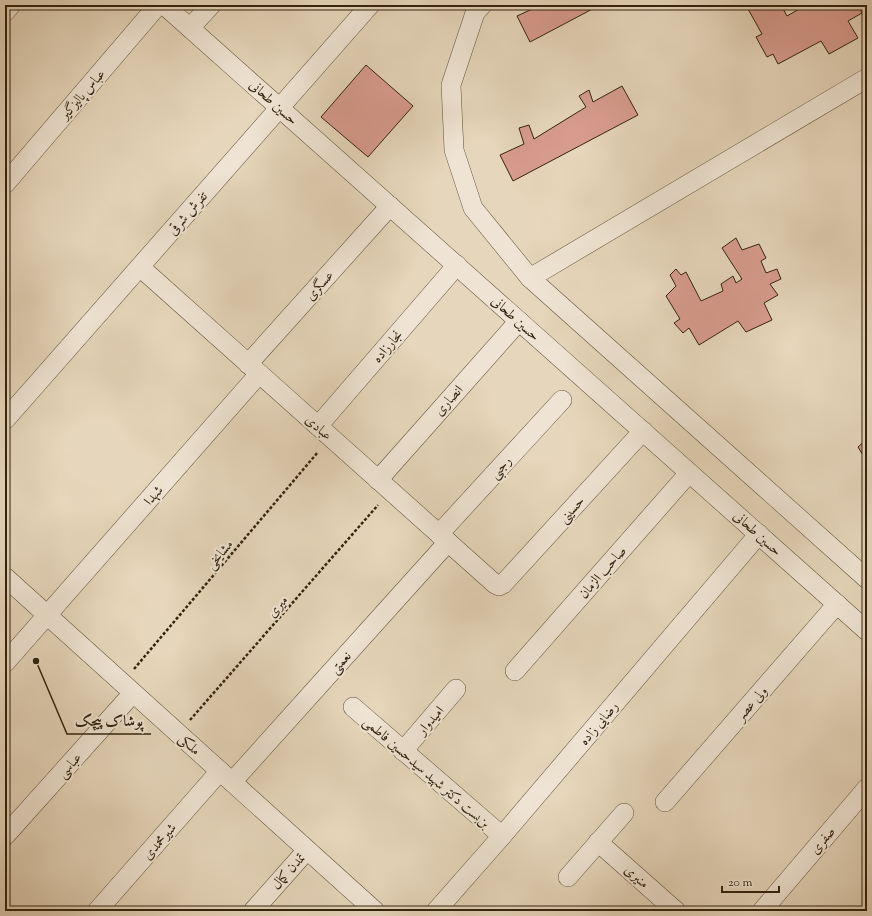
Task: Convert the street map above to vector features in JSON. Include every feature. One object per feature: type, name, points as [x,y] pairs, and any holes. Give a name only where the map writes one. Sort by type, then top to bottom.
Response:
[{"type":"street","points":[[5,12],[11,5]]},
{"type":"street","name":"عباس پالیزگیر","points":[[5,184],[158,5]]},
{"type":"street","name":"حسین طحانی","points":[[164,5],[867,631]]},
{"type":"street","points":[[190,28],[211,5]]},
{"type":"street","points":[[482,5],[476,13],[451,85],[454,150],[473,208],[530,278],[867,579]]},
{"type":"street","name":"تفرش شرقی","points":[[5,420],[280,108],[362,8]]},
{"type":"street","points":[[530,278],[867,78]]},
{"type":"street","name":"عسگری","points":[[254,369],[390,206]]},
{"type":"street","name":"نجارزاده","points":[[324,432],[457,265]]},
{"type":"street","name":"عبادی","points":[[140,267],[443,538],[499,586]]},
{"type":"street","name":"انصاری","points":[[384,485],[519,321]]},
{"type":"street","name":"شهدا","points":[[5,663],[254,369]]},
{"type":"street","name":"رجبی","points":[[443,538],[562,400]]},
{"type":"street","name":"حسینی","points":[[499,586],[643,431]]},
{"type":"street","name":"صاحب الزمان","points":[[515,671],[689,472]]},
{"type":"street","name":"رضایی زاده","points":[[436,911],[502,836],[759,534]]},
{"type":"street","name":"نعمتی","points":[[226,777],[443,538]]},
{"type":"street","name":"ملکی","points":[[5,577],[374,911]]},
{"type":"street","name":"ولی عصر","points":[[665,802],[837,604]]},
{"type":"street","name":"عباسی","points":[[5,836],[128,688]]},
{"type":"street","name":"امیدوار","points":[[403,751],[456,689]]},
{"type":"street","name":"بن‌بست دکتر شهید سیدحسین فاطمی","points":[[353,707],[502,836]]},
{"type":"street","name":"شیرمحمدی","points":[[97,911],[226,777]]},
{"type":"street","name":"صفری","points":[[762,911],[867,788]]},
{"type":"street","points":[[568,876],[624,813]]},
{"type":"street","name":"منیری","points":[[598,842],[676,911]]},
{"type":"street","name":"تمدن کمال","points":[[253,911],[307,850]]},
{"type":"path","name":"مشایخی","points":[[128,688],[324,432]]},
{"type":"path","name":"میری","points":[[178,734],[384,485]]},
{"type":"building","points":[[541,5],[600,5],[530,42],[517,16]]},
{"type":"building","points":[[750,5],[781,5],[787,16],[806,5],[858,5],[862,13],[848,21],[858,38],[829,54],[821,41],[778,64],[773,54],[767,57],[756,37],[762,34],[748,9],[751,7]]},
{"type":"building","points":[[366,65],[413,106],[368,157],[321,117]]},
{"type":"building","points":[[622,86],[638,115],[513,181],[500,155],[524,144],[519,128],[529,125],[534,139],[586,107],[579,96],[589,90],[593,102]]},
{"type":"building","points":[[736,238],[742,250],[759,244],[766,258],[761,261],[766,273],[777,269],[781,279],[770,284],[778,295],[764,303],[772,320],[746,332],[738,321],[699,345],[689,328],[683,333],[674,323],[680,319],[666,296],[676,286],[670,275],[676,269],[681,275],[686,272],[701,301],[723,291],[721,284],[733,276],[736,283],[742,279],[722,248]]},
{"type":"building","points":[[867,439],[867,462],[858,447]]},
{"type":"place","name":"پوشاک پیچک","points":[[36,661]]}]
